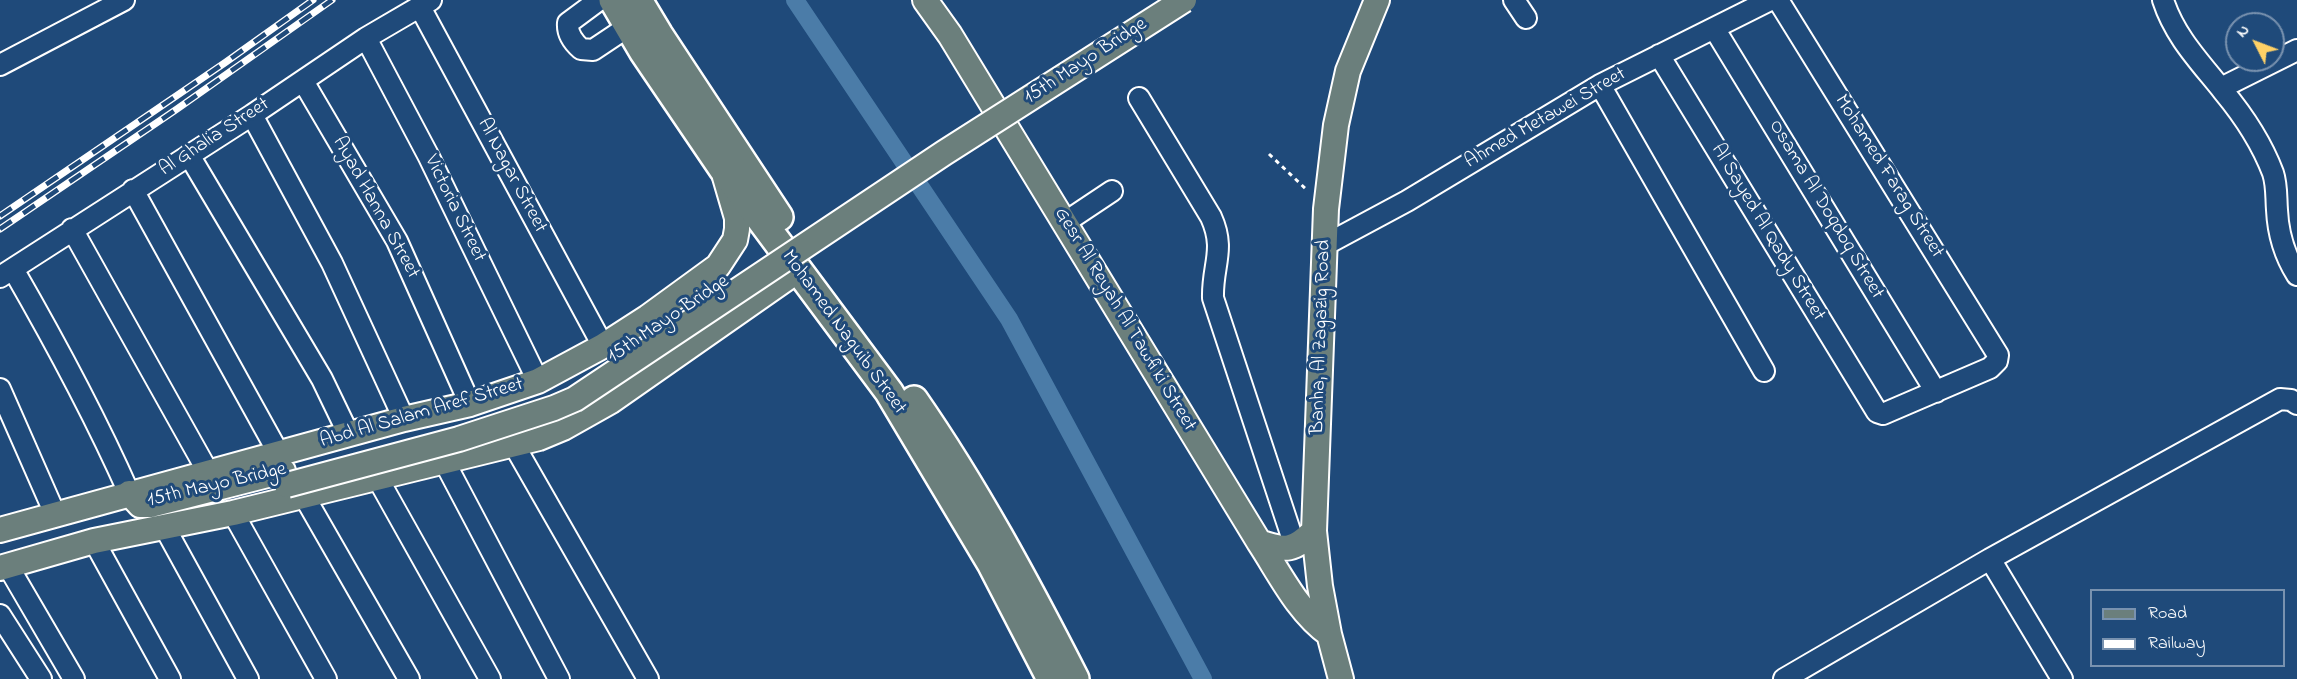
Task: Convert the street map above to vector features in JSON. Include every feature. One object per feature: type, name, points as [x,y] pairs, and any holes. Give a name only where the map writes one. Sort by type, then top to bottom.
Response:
[{"type":"highway","name":"Mohamed Naguib Street","points":[[613,0],[638,14],[811,263],[884,358],[940,437],[1018,592],[1075,679]]},
{"type":"highway","name":"Mohamed Naguib Street","points":[[638,14],[723,170],[889,392],[1000,557]]},
{"type":"highway","name":"Mohamed Naguib Street","points":[[1018,592],[1051,679]]},
{"type":"main road","name":"Gesr Al Reyah Al Tawfiki Street","points":[[925,0],[950,35],[1259,542],[1302,609],[1316,625],[1329,634]]},
{"type":"main road","name":"15th Mayo Bridge","points":[[233,513],[235,505],[243,497],[288,476],[536,400],[598,368],[872,181],[1154,0]]},
{"type":"main road","name":"15th Mayo Bridge","points":[[129,493],[140,505],[150,505],[288,476],[459,439],[575,399],[944,153],[1184,0]]},
{"type":"main road","name":"Banha, Al Zagazig Road","points":[[1341,679],[1320,586],[1314,531],[1326,209],[1336,125],[1348,71],[1377,0]]},
{"type":"main road","name":"Abd Al Salam Aref Street","points":[[288,476],[349,435],[470,404],[538,381],[603,346],[648,317],[718,266],[730,250],[737,229],[737,218],[723,170]]},
{"type":"main road","name":"Abd Al Salam Aref Street","points":[[2,528],[208,472],[378,478],[539,438],[563,428],[611,401],[797,271]]},
{"type":"main road","points":[[4,567],[94,541],[233,513]]},
{"type":"main road","points":[[1259,542],[1284,549],[1295,546],[1314,531]]},
{"type":"street","points":[[0,65],[124,0]]},
{"type":"street","points":[[599,0],[568,23],[567,30],[581,49],[593,50],[638,14]]},
{"type":"street","points":[[1514,0],[1526,18]]},
{"type":"street","name":"Ahmed Metawei Street","points":[[1325,245],[1407,201],[1600,85],[1770,0]]},
{"type":"street","name":"Mohamed Farag Street","points":[[1778,0],[1998,355],[1997,361],[1990,369],[1936,392]]},
{"type":"street","points":[[2163,0],[2174,28],[2202,67],[2222,88],[2246,123],[2273,174],[2279,228],[2297,275]]},
{"type":"street","name":"Al Ghalia Street","points":[[7,273],[252,115],[366,38],[425,4]]},
{"type":"street","name":"Al Nagar Street","points":[[425,4],[603,346]]},
{"type":"street","name":"Osama Al Doqdoq Street","points":[[1714,28],[1936,392]]},
{"type":"street","name":"Victoria Street","points":[[366,38],[429,157],[538,381]]},
{"type":"street","points":[[2222,88],[2297,50]]},
{"type":"street","name":"Al Sayed Al Qady Street","points":[[1659,55],[1875,410],[1883,414],[1936,392]]},
{"type":"street","name":"Ayad Hanna Street","points":[[303,81],[397,241],[470,404]]},
{"type":"street","points":[[1600,85],[1764,371]]},
{"type":"street","points":[[1139,98],[1218,231],[1220,248],[1212,281],[1213,298],[1295,546]]},
{"type":"street","points":[[252,115],[332,262],[404,420]]},
{"type":"street","points":[[189,155],[322,379],[349,435]]},
{"type":"street","points":[[133,190],[288,476],[408,679]]},
{"type":"street","points":[[1064,223],[1112,191]]},
{"type":"street","points":[[72,229],[208,472]]},
{"type":"street","points":[[7,273],[65,360],[102,431],[129,493]]},
{"type":"street","points":[[0,389],[55,514]]},
{"type":"street","points":[[1784,679],[1990,559],[2291,397]]},
{"type":"street","points":[[514,445],[648,679]]},
{"type":"street","points":[[444,461],[559,679]]},
{"type":"street","points":[[378,478],[490,679]]},
{"type":"street","points":[[233,513],[326,679]]},
{"type":"street","points":[[165,528],[248,679]]},
{"type":"street","points":[[94,541],[170,679]]},
{"type":"street","points":[[1990,559],[2062,679]]},
{"type":"street","points":[[4,567],[74,679]]},
{"type":"street","points":[[0,615],[41,679]]},
{"type":"path","points":[[1269,154],[1326,209]]},
{"type":"waterway","points":[[795,0],[1009,319],[1203,679]]},
{"type":"railway","points":[[0,216],[313,0]]},
{"type":"railway","points":[[0,229],[332,0]]}]
